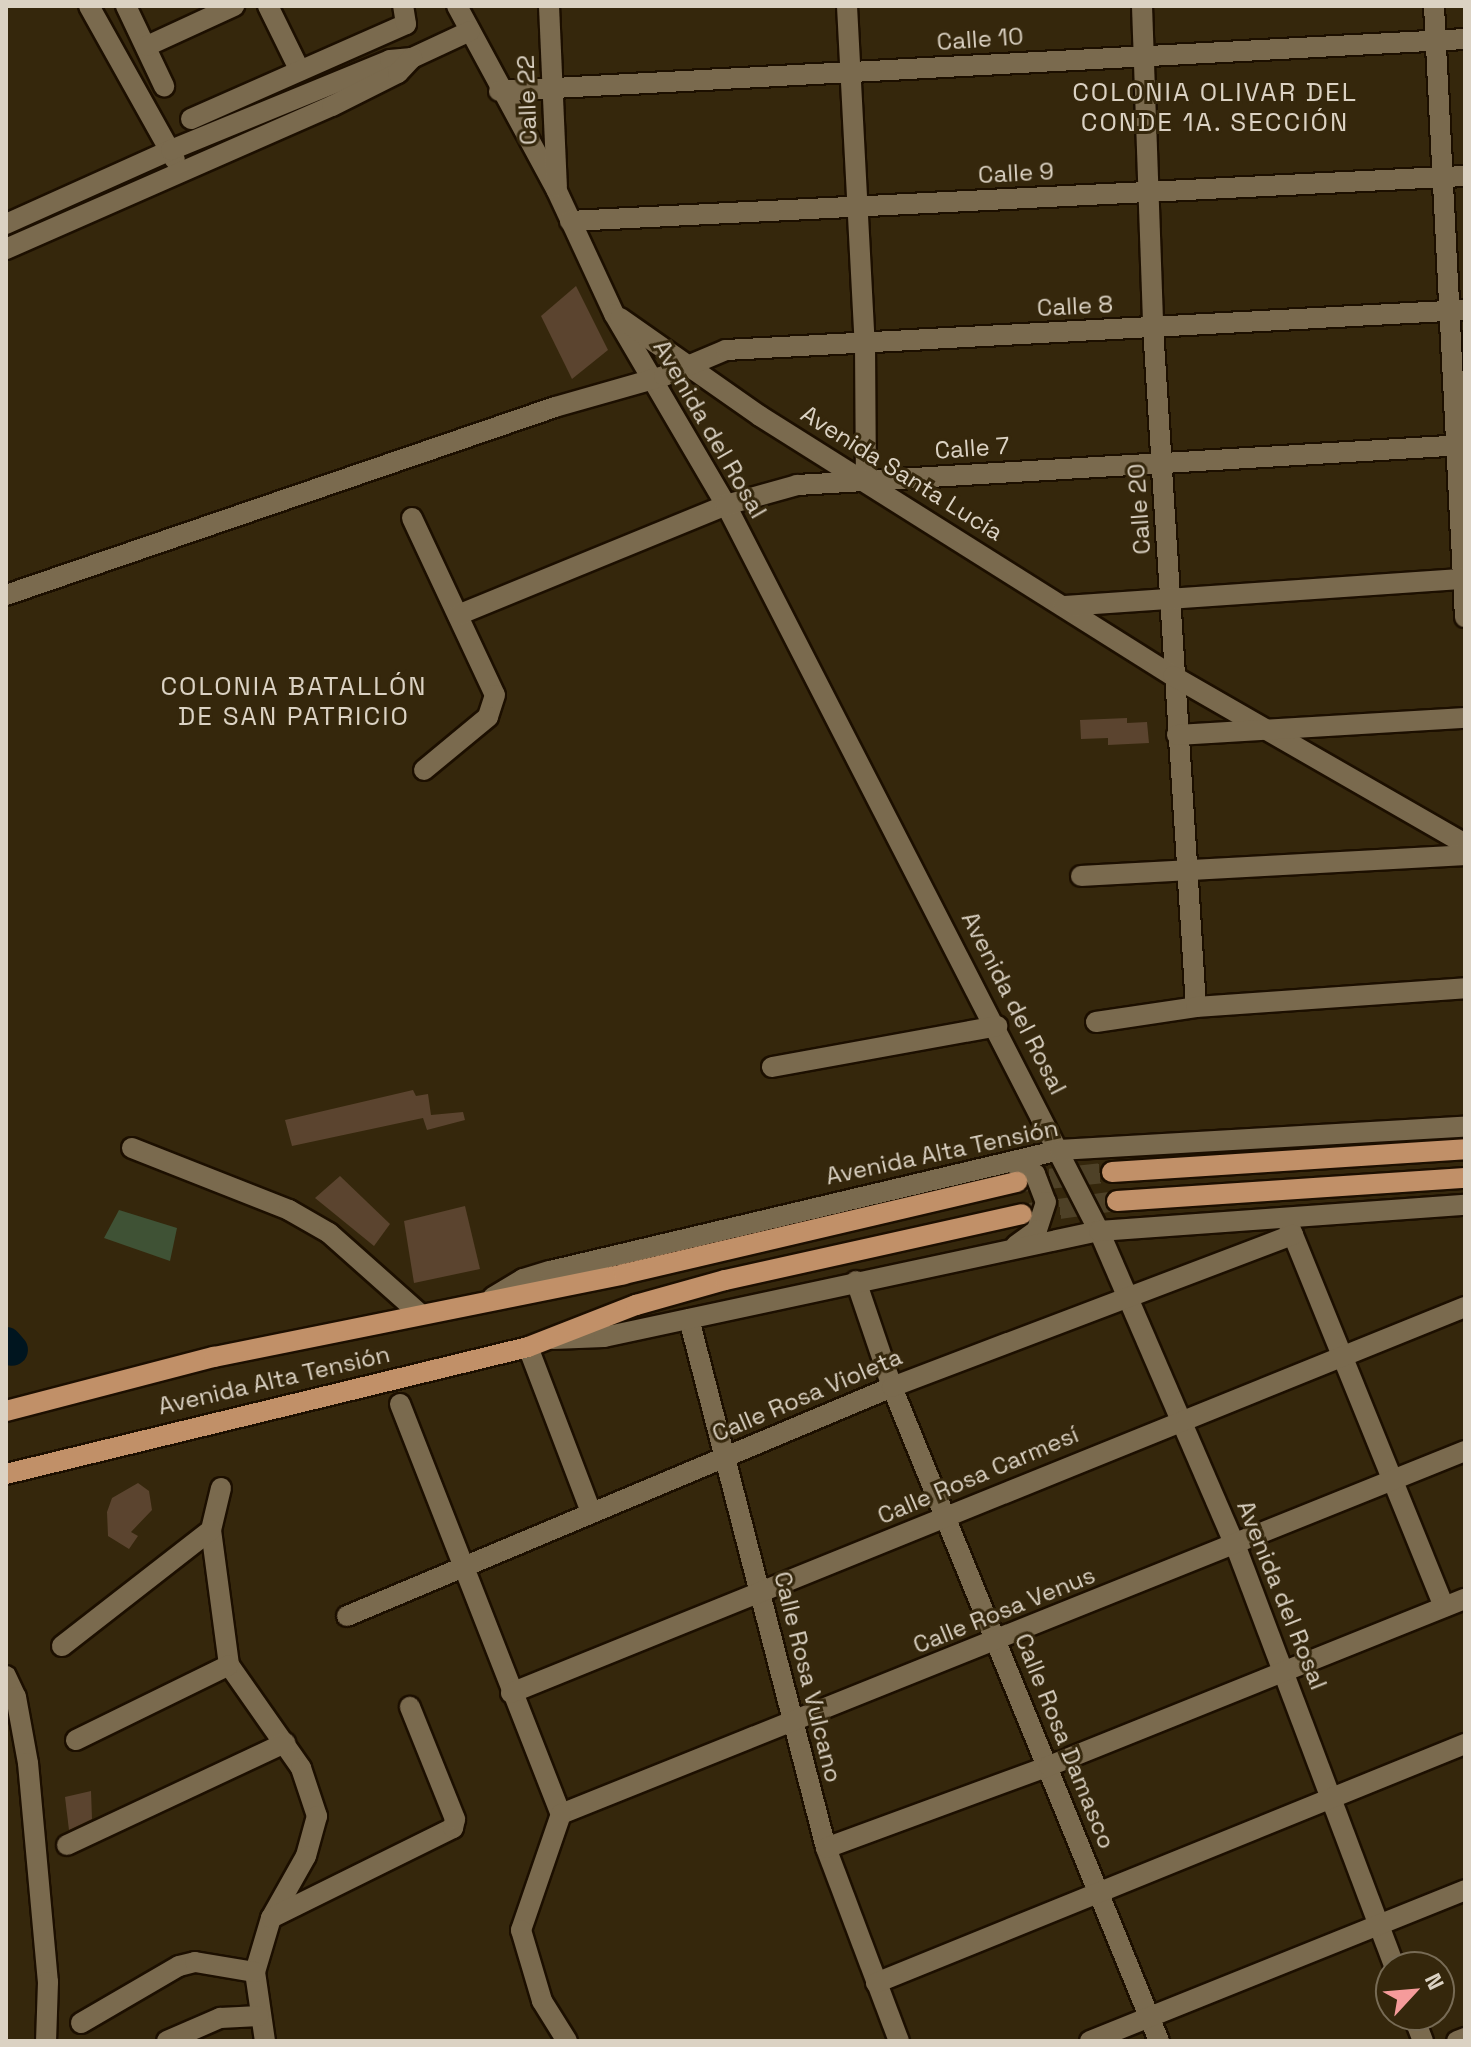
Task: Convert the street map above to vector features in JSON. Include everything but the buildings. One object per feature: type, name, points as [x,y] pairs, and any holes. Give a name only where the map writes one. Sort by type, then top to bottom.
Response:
[{"type":"main road","points":[[1112,1172],[1465,1149]]},
{"type":"main road","points":[[1117,1201],[1465,1178]]},
{"type":"main road","name":"Avenida Alta Tensión","points":[[6,1411],[214,1357],[493,1297],[611,1277],[1017,1182]]},
{"type":"main road","name":"Avenida Alta Tensión","points":[[6,1474],[528,1347],[636,1305],[725,1280],[1022,1214]]},
{"type":"street","points":[[126,6],[164,86]]},
{"type":"street","points":[[147,46],[234,6]]},
{"type":"street","points":[[268,6],[300,71]]},
{"type":"street","points":[[457,6],[499,91],[557,191],[614,314]]},
{"type":"street","name":"Calle 22","points":[[549,6],[557,191]]},
{"type":"street","points":[[847,6],[865,344],[866,480]]},
{"type":"street","name":"Calle 20","points":[[1142,6],[1153,327],[1196,1007]]},
{"type":"street","points":[[1434,6],[1443,177],[1457,310],[1465,617]]},
{"type":"street","points":[[95,8],[180,170]]},
{"type":"street","points":[[191,119],[300,71],[404,15]]},
{"type":"street","points":[[6,224],[171,150],[390,60],[412,58],[470,31]]},
{"type":"street","name":"Calle 10","points":[[499,91],[553,85],[850,74],[1144,54],[1465,39]]},
{"type":"street","points":[[6,249],[180,170],[332,106],[398,73],[412,58]]},
{"type":"street","name":"Calle 9","points":[[570,221],[1465,176]]},
{"type":"street","name":"Calle 8","points":[[6,595],[726,350],[1457,310]]},
{"type":"street","name":"Avenida Santa Lucía","points":[[614,314],[690,364],[760,416],[1173,676],[1274,731],[1465,844]]},
{"type":"street","name":"Avenida del Rosal","points":[[614,314],[726,505],[997,1026],[1099,1231],[1236,1547],[1333,1796],[1389,1951]]},
{"type":"street","name":"Calle 7","points":[[458,615],[726,505],[797,485],[1161,461],[1461,446]]},
{"type":"street","points":[[412,518],[492,680],[493,708],[424,770]]},
{"type":"street","points":[[1064,606],[1171,596],[1464,579]]},
{"type":"street","points":[[1177,735],[1465,718]]},
{"type":"street","points":[[1081,876],[1465,855]]},
{"type":"street","points":[[1096,1022],[1196,1007],[1465,988]]},
{"type":"street","points":[[772,1067],[997,1026]]},
{"type":"street","name":"Avenida Alta Tensión","points":[[493,1297],[523,1279],[550,1271],[1060,1150],[1465,1127]]},
{"type":"street","points":[[132,1148],[289,1210],[329,1233],[419,1313]]},
{"type":"street","points":[[1011,1162],[1035,1174],[1046,1202],[1037,1230],[1013,1247]]},
{"type":"street","name":"Avenida Alta Tensión","points":[[553,1339],[604,1337],[1099,1231],[1284,1214],[1465,1205]]},
{"type":"street","points":[[1284,1214],[1345,1354],[1444,1607]]},
{"type":"street","name":"Calle Rosa Violeta","points":[[347,1616],[461,1565],[892,1387],[1128,1294],[1293,1235]]},
{"type":"street","name":"Calle Rosa Damasco","points":[[856,1281],[892,1387],[1159,2041]]},
{"type":"street","name":"Calle Rosa Carmesí","points":[[511,1693],[760,1595],[1183,1419],[1465,1307]]},
{"type":"street","name":"Calle Rosa Vulcano","points":[[689,1319],[791,1723],[826,1848],[899,2041]]},
{"type":"street","points":[[528,1347],[591,1512]]},
{"type":"street","points":[[400,1404],[561,1814],[521,1930],[546,2010],[567,2041]]},
{"type":"street","name":"Calle Rosa Venus","points":[[561,1814],[1236,1547],[1465,1451]]},
{"type":"street","points":[[221,1488],[211,1530],[229,1665],[301,1768],[317,1816],[306,1856],[271,1918],[255,1972],[265,2041]]},
{"type":"street","points":[[62,1646],[211,1530]]},
{"type":"street","points":[[826,1848],[1049,1766],[1465,1599]]},
{"type":"street","points":[[76,1740],[229,1665]]},
{"type":"street","points":[[6,1676],[16,1697],[28,1763],[48,1982],[46,2041]]},
{"type":"street","points":[[271,1918],[453,1828],[455,1819],[410,1707]]},
{"type":"street","points":[[67,1845],[285,1743]]},
{"type":"street","points":[[876,1983],[1465,1744]]},
{"type":"street","points":[[1090,2041],[1465,1890]]},
{"type":"street","points":[[81,2023],[179,1966],[195,1962],[255,1972]]},
{"type":"street","points":[[167,2041],[220,2018],[259,2016]]},
{"type":"street","points":[[1457,2041],[1465,2038]]},
{"type":"green space","points":[[119,1210],[177,1228],[170,1261],[104,1238]]},
{"type":"waterway","points":[[6,1343],[12,1350]]},
{"type":"tunnel","points":[[1020,1182],[1112,1172]]},
{"type":"tunnel","points":[[1030,1213],[1117,1201]]},
{"type":"district","name":"COLONIA OLIVAR DEL CONDE 1A. SECCIÓN","points":[[1215,108]]},
{"type":"district","name":"COLONIA BATALLÓN DE SAN PATRICIO","points":[[294,702]]}]
